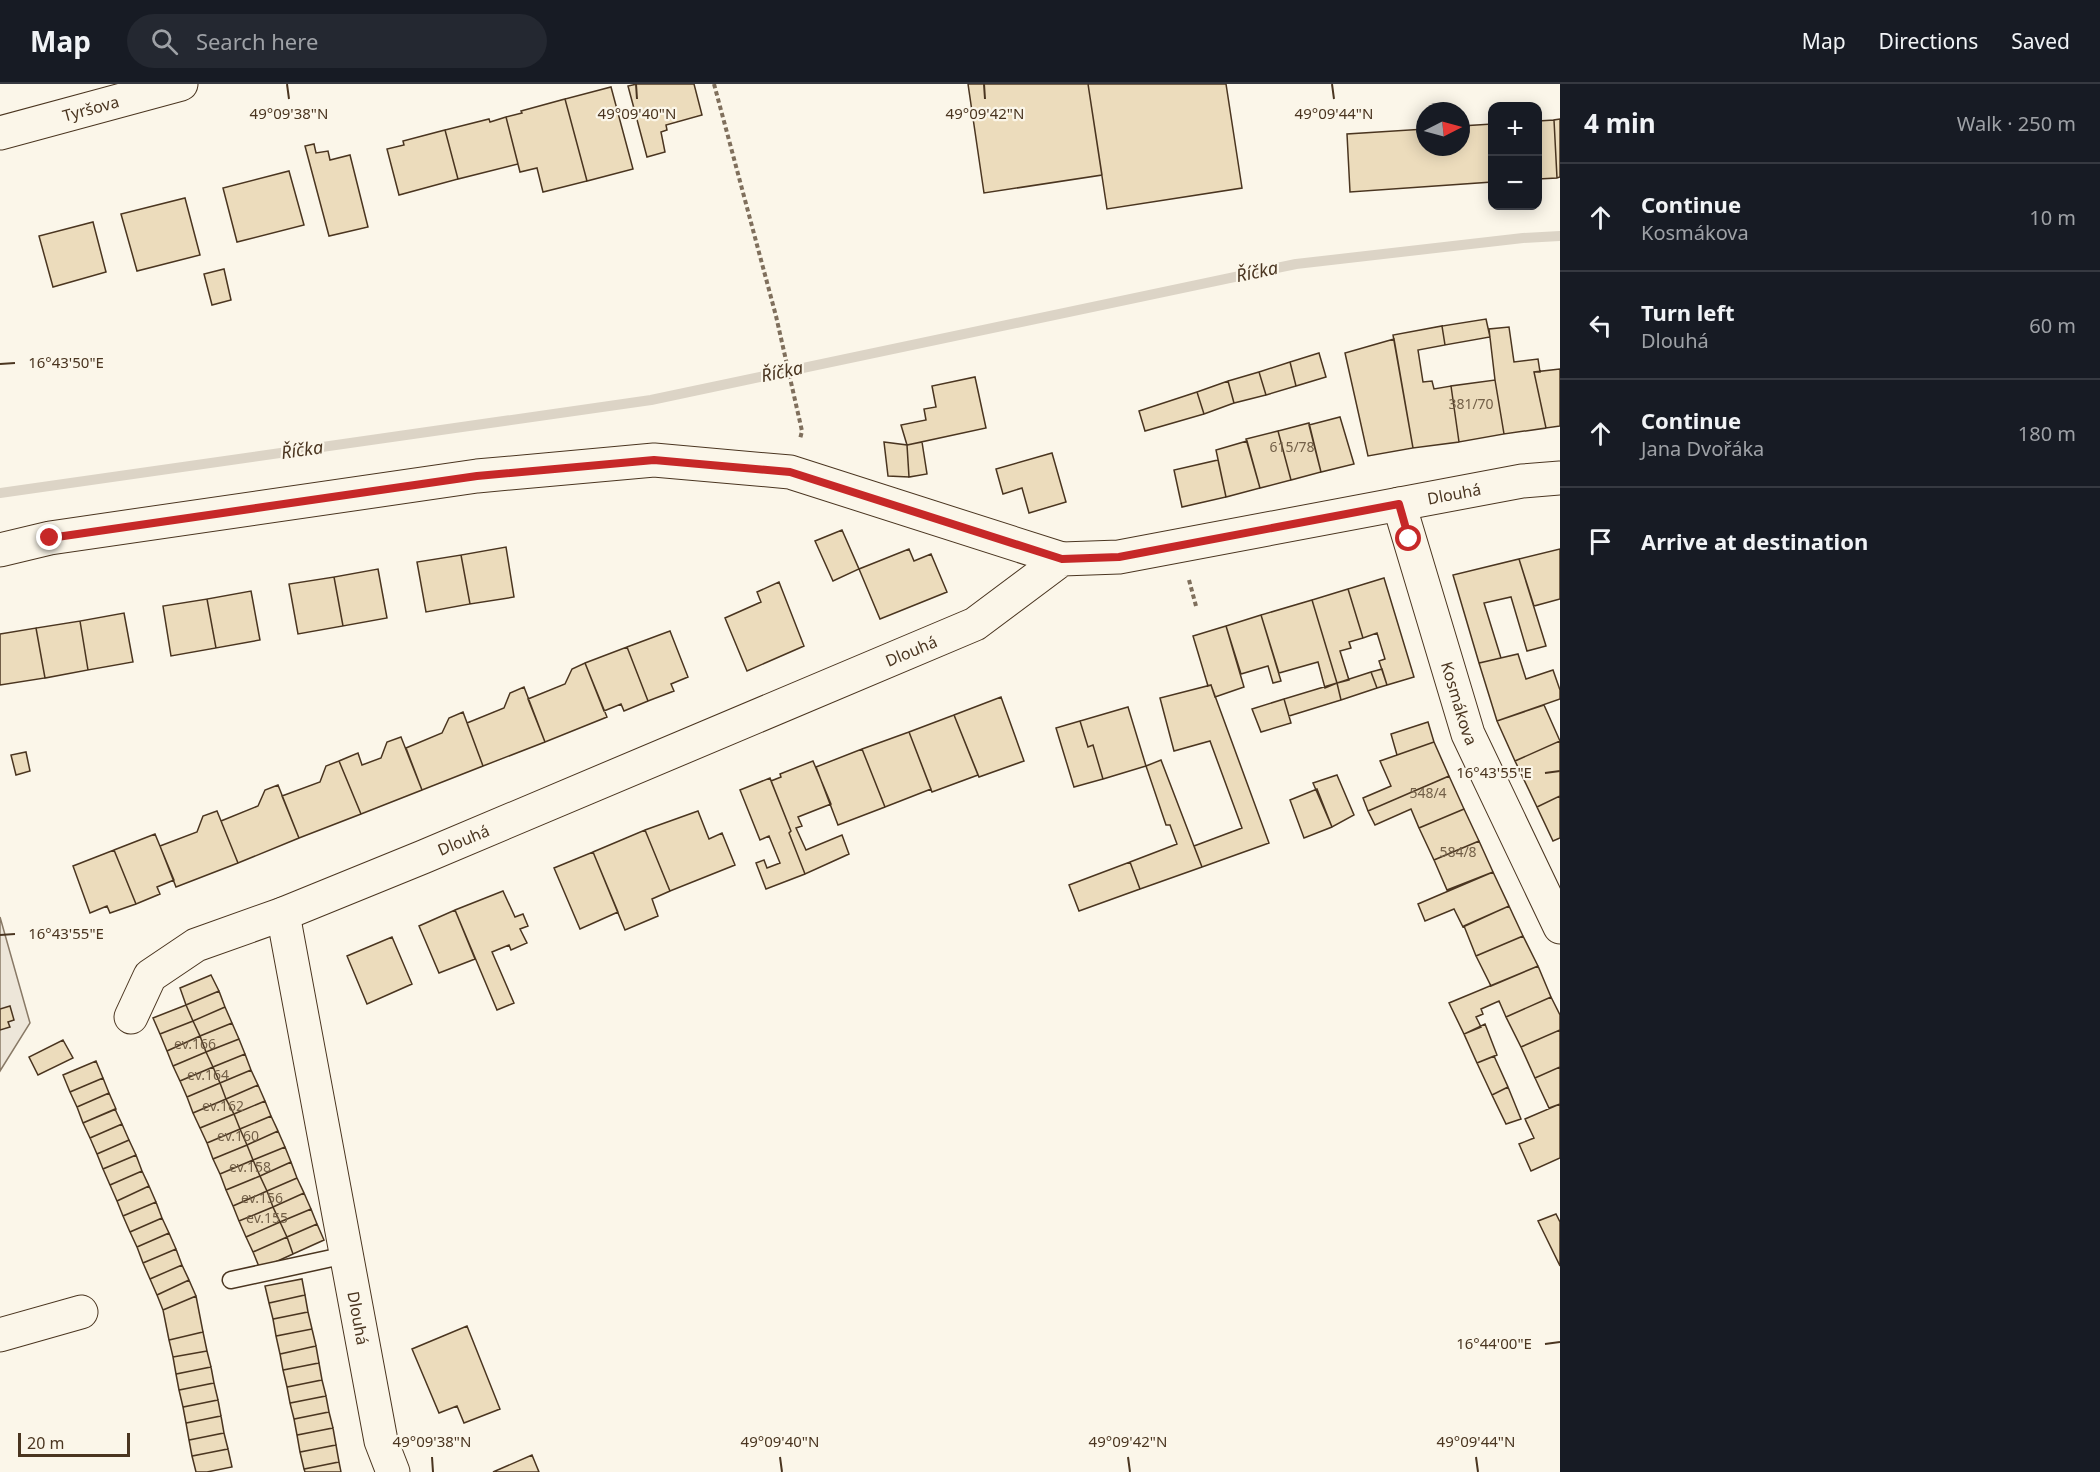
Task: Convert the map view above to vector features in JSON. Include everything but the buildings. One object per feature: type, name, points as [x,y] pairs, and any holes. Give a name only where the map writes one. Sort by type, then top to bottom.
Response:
[{"type":"street","name":"Tyršova","points":[[0,133],[181,84]]},
{"type":"street","points":[[0,550],[50,538],[477,476],[654,460],[790,472],[1062,559]]},
{"type":"street","name":"Dlouhá","points":[[131,1017],[150,976],[196,945],[283,914],[423,857],[975,624],[1062,559],[1119,557],[1522,481],[1560,478]]},
{"type":"street","name":"Kosmákova","points":[[1399,504],[1468,734],[1560,927]]},
{"type":"street","name":"Dlouhá","points":[[283,914],[381,1441],[393,1472]]},
{"type":"street","points":[[0,1335],[81,1312]]},
{"type":"lane","points":[[231,1280],[346,1255]]},
{"type":"path","points":[[714,84],[776,316],[802,431]]},
{"type":"path","points":[[1188,576],[1196,606]]},
{"type":"shaded area","points":[[0,917],[30,1023],[0,1071]]},
{"type":"waterway","name":"Říčka","points":[[0,493],[651,400],[1296,264],[1523,238],[1560,236]]},
{"type":"route","points":[[50,538],[477,476],[654,460],[790,472],[1062,559],[1119,557],[1399,504],[1409,539]]}]
